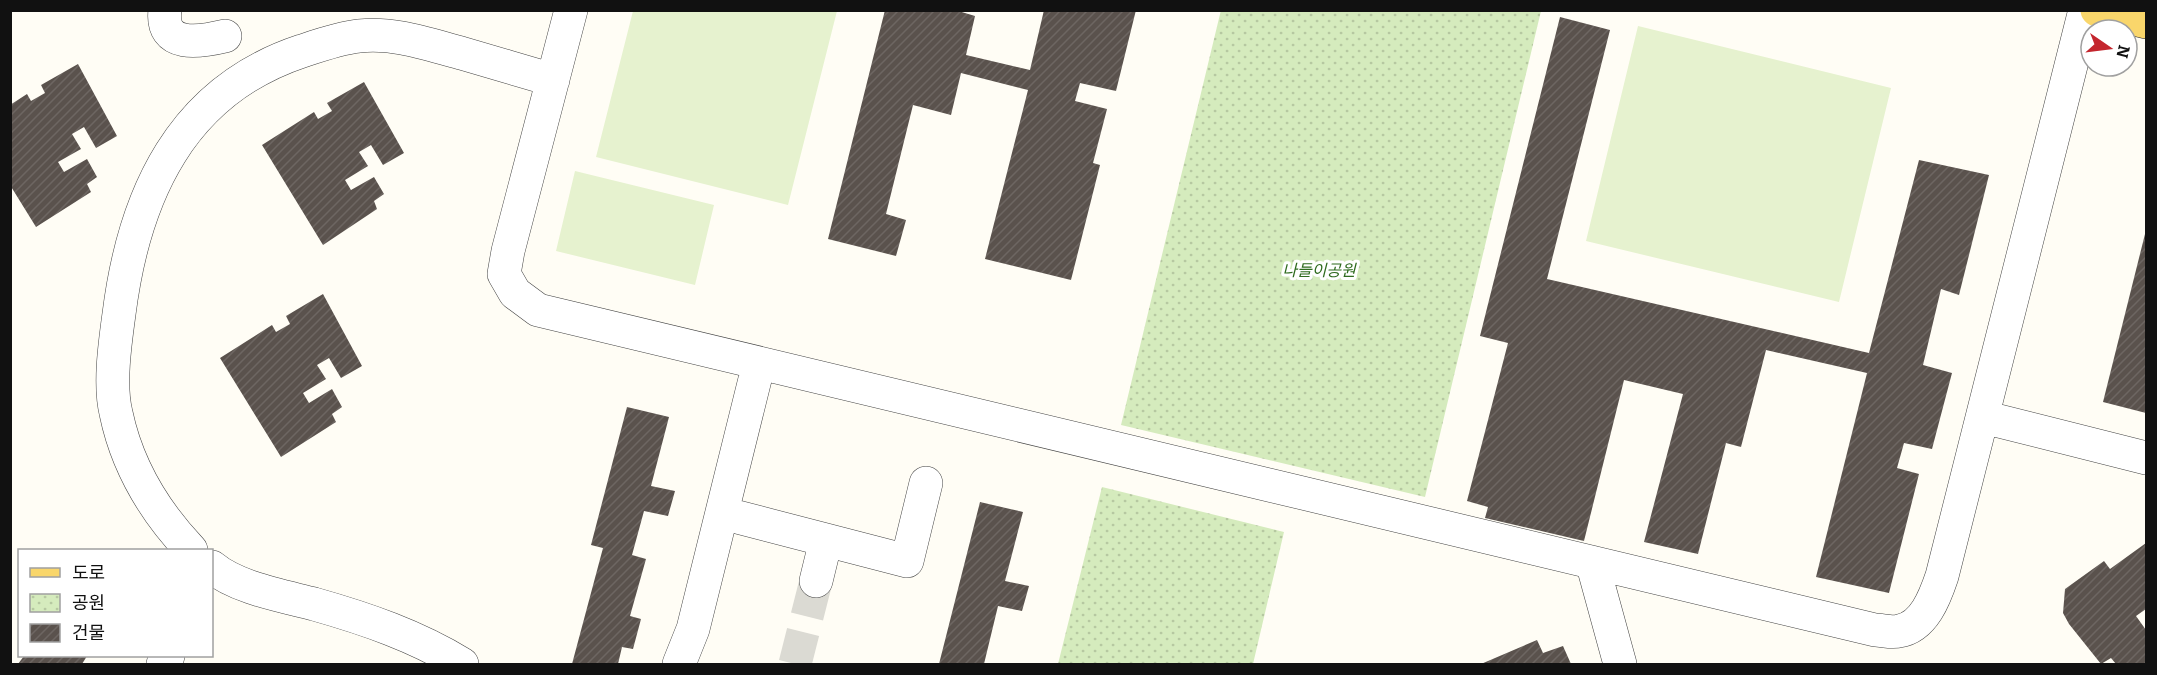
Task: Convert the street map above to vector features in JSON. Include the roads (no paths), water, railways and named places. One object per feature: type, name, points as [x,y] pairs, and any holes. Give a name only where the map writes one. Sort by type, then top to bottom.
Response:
[{"type":"main road","points":[[2097,10],[2146,22]]},
{"type":"street","points":[[165,10],[164,22],[169,33],[178,39],[193,42],[225,23],[240,59],[256,72]]},
{"type":"street","points":[[571,10],[508,250],[504,274],[515,293],[538,310],[1875,630],[1899,632],[1917,622],[1934,599],[1942,576],[2085,10]]},
{"type":"street","points":[[191,549],[165,521],[143,488],[126,449],[115,411],[113,354],[130,252],[145,204],[185,130],[210,103],[244,77],[283,58],[327,43],[358,36],[383,35],[409,39],[553,80]]},
{"type":"street","points":[[679,664],[693,629],[759,363]]},
{"type":"street","points":[[1983,417],[2146,458]]},
{"type":"street","points":[[722,513],[907,561],[926,483]]},
{"type":"street","points":[[816,581],[826,540]]},
{"type":"street","points":[[1592,562],[1620,664]]},
{"type":"street","points":[[213,569],[248,585],[380,624],[411,636],[462,664]]},
{"type":"tunnel","points":[[795,664],[816,581]]},
{"type":"park label","name":"나들이공원","points":[[1319,270]]}]
